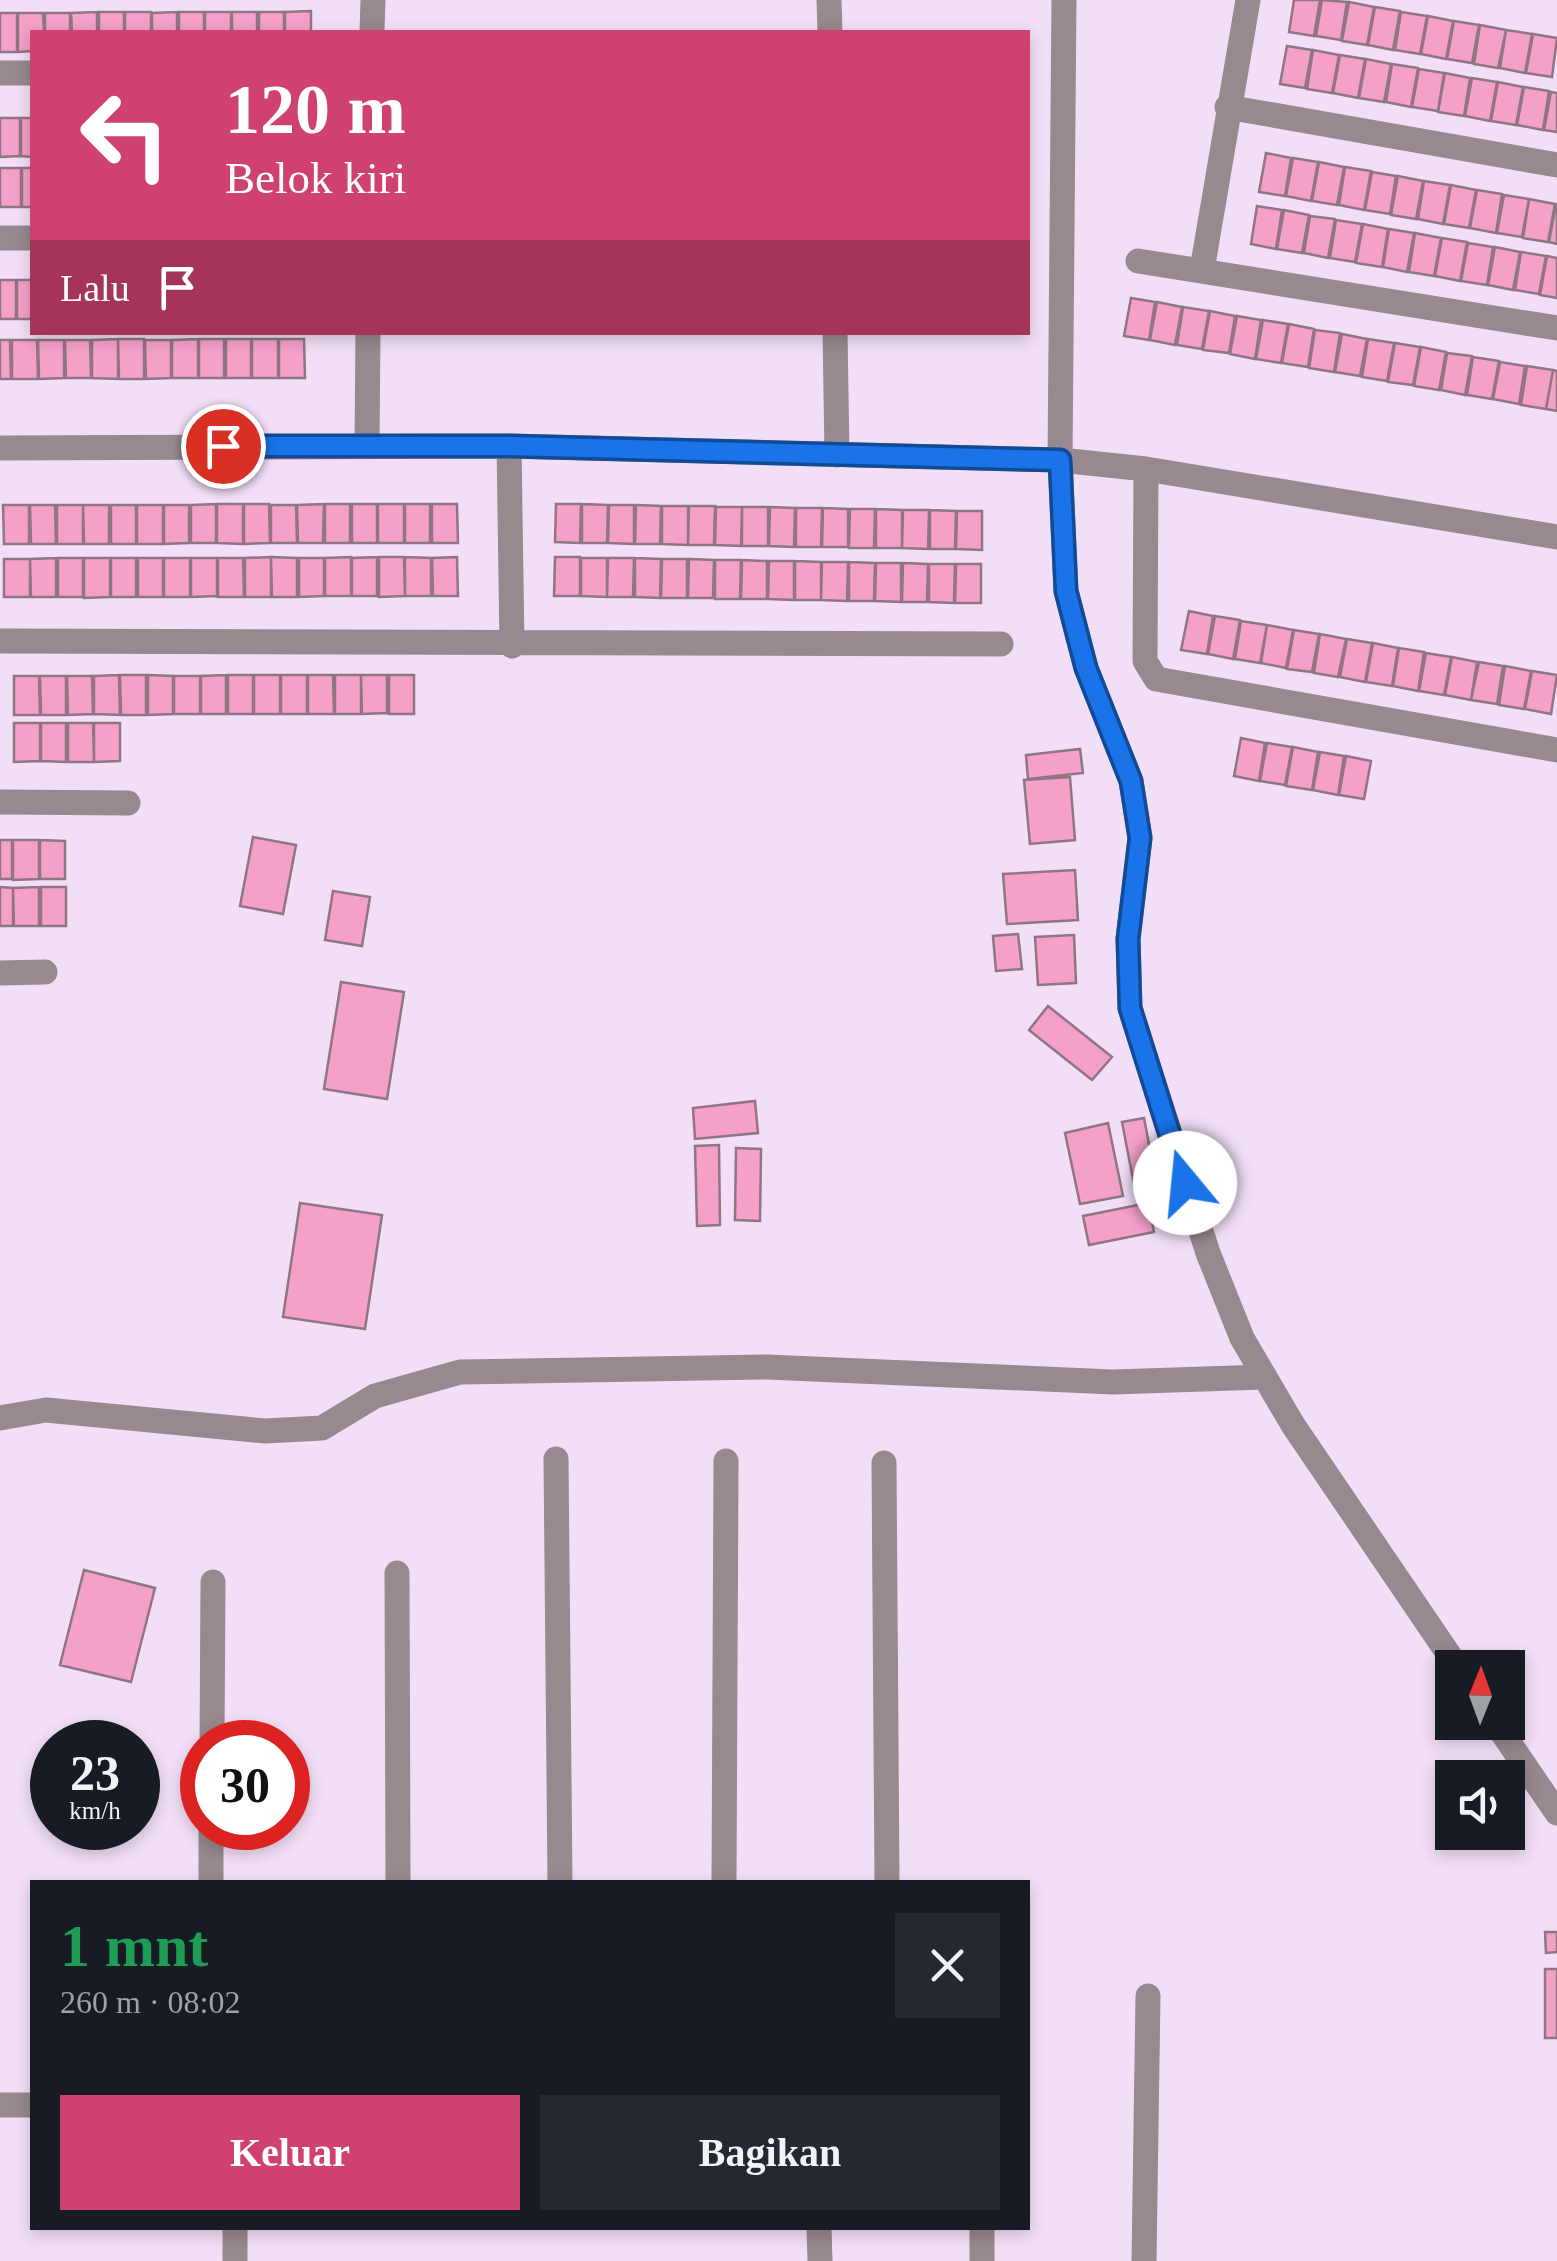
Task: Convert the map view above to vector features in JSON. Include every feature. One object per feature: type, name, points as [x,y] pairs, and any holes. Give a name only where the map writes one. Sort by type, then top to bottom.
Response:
[{"type":"street","points":[[372,30],[373,0]]},
{"type":"street","points":[[829,0],[830,30]]},
{"type":"street","points":[[1064,0],[1060,460],[1066,591],[1086,668],[1131,781],[1140,838],[1128,939],[1130,1008],[1208,1253],[1242,1338],[1446,1650]]},
{"type":"street","points":[[1202,270],[1248,0]]},
{"type":"street","points":[[0,73],[30,73]]},
{"type":"street","points":[[1227,107],[1557,165]]},
{"type":"street","points":[[0,238],[30,238]]},
{"type":"street","points":[[1138,260],[1557,328]]},
{"type":"street","points":[[366,445],[368,335]]},
{"type":"street","points":[[835,335],[837,455]]},
{"type":"street","points":[[509,446],[512,646]]},
{"type":"street","points":[[0,448],[509,446],[1060,460],[1146,469],[1557,537]]},
{"type":"street","points":[[1146,469],[1144,661],[1156,679],[1557,750]]},
{"type":"street","points":[[0,641],[512,646],[1002,644]]},
{"type":"street","points":[[0,802],[128,803]]},
{"type":"street","points":[[0,973],[45,972]]},
{"type":"street","points":[[0,1418],[46,1410],[265,1431],[322,1428],[375,1396],[460,1372],[767,1367],[1113,1382],[1265,1377]]},
{"type":"street","points":[[556,1458],[560,1880]]},
{"type":"street","points":[[724,1880],[726,1462]]},
{"type":"street","points":[[884,1463],[888,1880]]},
{"type":"street","points":[[397,1573],[398,1880]]},
{"type":"street","points":[[212,1720],[213,1582]]},
{"type":"street","points":[[1507,1740],[1557,1813]]},
{"type":"street","points":[[211,1880],[212,1850]]},
{"type":"street","points":[[1144,2261],[1148,1996]]},
{"type":"street","points":[[0,2105],[30,2105]]},
{"type":"street","points":[[234,2230],[234,2261]]},
{"type":"street","points":[[819,2230],[820,2261]]},
{"type":"street","points":[[982,2230],[982,2261]]},
{"type":"building","points":[[1294,0],[1320,0],[1314,36],[1289,32]]},
{"type":"building","points":[[1322,0],[1347,2],[1341,40],[1316,36]]},
{"type":"building","points":[[1349,2],[1374,7],[1367,45],[1342,41]]},
{"type":"building","points":[[1375,7],[1400,11],[1393,50],[1368,45]]},
{"type":"building","points":[[311,11],[311,30],[285,30],[285,12]]},
{"type":"building","points":[[97,12],[97,30],[72,30],[71,13]]},
{"type":"building","points":[[99,12],[124,12],[124,30],[99,30]]},
{"type":"building","points":[[125,12],[151,12],[151,30],[125,30]]},
{"type":"building","points":[[177,12],[177,30],[152,30],[152,13]]},
{"type":"building","points":[[179,12],[204,12],[204,30],[179,30]]},
{"type":"building","points":[[205,12],[231,12],[231,30],[205,30]]},
{"type":"building","points":[[232,12],[257,12],[257,30],[232,30]]},
{"type":"building","points":[[259,12],[284,12],[284,30],[259,30]]},
{"type":"building","points":[[1401,12],[1427,16],[1420,54],[1395,50]]},
{"type":"building","points":[[0,13],[17,13],[17,52],[0,52]]},
{"type":"building","points":[[18,13],[43,13],[44,30],[30,30],[30,51],[18,52]]},
{"type":"building","points":[[45,13],[70,13],[70,30],[45,30]]},
{"type":"building","points":[[1428,16],[1453,21],[1446,59],[1421,54]]},
{"type":"building","points":[[1454,21],[1479,25],[1472,63],[1447,59]]},
{"type":"building","points":[[1480,25],[1506,30],[1498,68],[1474,64]]},
{"type":"building","points":[[1506,30],[1532,34],[1525,73],[1500,68]]},
{"type":"building","points":[[1533,34],[1557,38],[1552,77],[1526,73]]},
{"type":"building","points":[[1287,46],[1312,50],[1305,88],[1280,84]]},
{"type":"building","points":[[1313,50],[1339,55],[1332,93],[1307,89]]},
{"type":"building","points":[[1340,55],[1365,59],[1358,98],[1333,93]]},
{"type":"building","points":[[1366,59],[1391,64],[1384,102],[1359,98]]},
{"type":"building","points":[[1392,64],[1418,68],[1411,107],[1386,102]]},
{"type":"building","points":[[1419,69],[1444,73],[1438,111],[1412,107]]},
{"type":"building","points":[[1445,73],[1470,78],[1464,116],[1438,112]]},
{"type":"building","points":[[1472,78],[1497,82],[1490,121],[1465,116]]},
{"type":"building","points":[[1498,82],[1523,87],[1516,125],[1491,121]]},
{"type":"building","points":[[1524,87],[1549,91],[1543,130],[1517,125]]},
{"type":"building","points":[[1551,92],[1557,93],[1557,132],[1544,130]]},
{"type":"building","points":[[0,118],[20,118],[20,156],[0,157]]},
{"type":"building","points":[[21,118],[30,118],[30,157],[21,156]]},
{"type":"building","points":[[1266,153],[1291,158],[1285,196],[1259,192]]},
{"type":"building","points":[[1293,158],[1318,162],[1311,201],[1286,196]]},
{"type":"building","points":[[1319,162],[1344,167],[1337,205],[1312,201]]},
{"type":"building","points":[[1345,167],[1371,171],[1364,210],[1339,205]]},
{"type":"building","points":[[0,168],[21,168],[21,207],[0,207]]},
{"type":"building","points":[[22,168],[30,168],[30,207],[22,207]]},
{"type":"building","points":[[1372,172],[1396,176],[1390,214],[1365,210]]},
{"type":"building","points":[[1398,176],[1423,181],[1416,219],[1391,215]]},
{"type":"building","points":[[1424,181],[1450,185],[1443,224],[1418,219]]},
{"type":"building","points":[[1451,185],[1476,190],[1469,228],[1444,224]]},
{"type":"building","points":[[1477,190],[1502,194],[1496,233],[1470,228]]},
{"type":"building","points":[[1504,195],[1529,199],[1522,237],[1497,233]]},
{"type":"building","points":[[1529,199],[1555,204],[1548,242],[1523,238]]},
{"type":"building","points":[[1557,204],[1557,244],[1549,242]]},
{"type":"building","points":[[1257,206],[1282,210],[1276,249],[1251,244]]},
{"type":"building","points":[[1284,210],[1309,215],[1302,253],[1277,249]]},
{"type":"building","points":[[1310,216],[1335,219],[1328,258],[1304,253]]},
{"type":"building","points":[[1336,220],[1362,224],[1355,262],[1330,258]]},
{"type":"building","points":[[1363,224],[1388,229],[1382,267],[1356,263]]},
{"type":"building","points":[[1389,229],[1414,233],[1407,272],[1383,267]]},
{"type":"building","points":[[1415,233],[1441,238],[1434,276],[1409,272]]},
{"type":"building","points":[[1442,238],[1467,242],[1460,281],[1435,276]]},
{"type":"building","points":[[1468,243],[1493,247],[1487,285],[1461,281]]},
{"type":"building","points":[[1495,247],[1520,252],[1513,290],[1488,285]]},
{"type":"building","points":[[1521,252],[1546,256],[1539,294],[1515,290]]},
{"type":"building","points":[[1547,256],[1557,258],[1557,298],[1540,295]]},
{"type":"building","points":[[0,280],[16,280],[16,319],[0,319]]},
{"type":"building","points":[[17,280],[30,280],[30,319],[17,319]]},
{"type":"building","points":[[1131,298],[1155,302],[1149,340],[1124,336]]},
{"type":"building","points":[[1157,302],[1182,307],[1175,345],[1150,340]]},
{"type":"building","points":[[1183,307],[1209,311],[1202,349],[1177,345]]},
{"type":"building","points":[[1210,311],[1235,316],[1229,353],[1203,350]]},
{"type":"building","points":[[1237,316],[1261,320],[1255,359],[1230,354]]},
{"type":"building","points":[[1263,320],[1288,324],[1281,363],[1256,359]]},
{"type":"building","points":[[1289,324],[1314,329],[1308,367],[1282,363]]},
{"type":"building","points":[[1315,330],[1340,333],[1334,372],[1309,368]]},
{"type":"building","points":[[1342,334],[1367,339],[1360,376],[1335,372]]},
{"type":"building","points":[[118,339],[144,339],[144,379],[119,379]]},
{"type":"building","points":[[118,339],[118,379],[92,378],[92,340]]},
{"type":"building","points":[[198,339],[198,378],[172,378],[172,340]]},
{"type":"building","points":[[199,339],[224,339],[224,378],[199,378]]},
{"type":"building","points":[[226,339],[251,339],[251,378],[226,378]]},
{"type":"building","points":[[252,339],[278,339],[278,378],[252,378]]},
{"type":"building","points":[[279,339],[304,339],[305,378],[279,378]]},
{"type":"building","points":[[1368,339],[1394,343],[1387,381],[1362,377]]},
{"type":"building","points":[[0,340],[10,340],[11,379],[0,379]]},
{"type":"building","points":[[12,340],[37,340],[38,379],[12,379]]},
{"type":"building","points":[[38,340],[64,340],[64,378],[39,379]]},
{"type":"building","points":[[65,340],[90,340],[91,378],[66,378]]},
{"type":"building","points":[[145,340],[171,340],[171,378],[146,379]]},
{"type":"building","points":[[1395,343],[1420,347],[1413,385],[1388,382]]},
{"type":"building","points":[[1421,347],[1446,352],[1439,390],[1414,386]]},
{"type":"building","points":[[1447,353],[1472,356],[1465,395],[1441,390]]},
{"type":"building","points":[[1473,357],[1499,361],[1492,399],[1467,395]]},
{"type":"building","points":[[1500,362],[1525,366],[1519,404],[1493,399]]},
{"type":"building","points":[[1527,366],[1553,370],[1546,409],[1521,405]]},
{"type":"building","points":[[1553,370],[1557,371],[1557,411],[1546,409]]},
{"type":"building","points":[[216,504],[216,543],[191,543],[191,505]]},
{"type":"building","points":[[217,504],[243,504],[243,544],[217,543]]},
{"type":"building","points":[[244,504],[269,504],[270,543],[244,544]]},
{"type":"building","points":[[324,504],[323,543],[298,543],[297,505]]},
{"type":"building","points":[[325,504],[350,504],[350,543],[325,543]]},
{"type":"building","points":[[352,504],[377,504],[377,543],[352,543]]},
{"type":"building","points":[[378,504],[404,504],[404,543],[378,543]]},
{"type":"building","points":[[405,504],[430,504],[430,543],[405,543]]},
{"type":"building","points":[[432,504],[457,504],[458,543],[432,543]]},
{"type":"building","points":[[556,504],[581,504],[580,543],[555,542]]},
{"type":"building","points":[[582,504],[608,505],[607,543],[582,543]]},
{"type":"building","points":[[3,505],[29,505],[29,544],[4,544]]},
{"type":"building","points":[[30,505],[55,505],[56,544],[31,544]]},
{"type":"building","points":[[57,505],[83,505],[83,544],[57,544]]},
{"type":"building","points":[[83,505],[109,505],[109,544],[84,544]]},
{"type":"building","points":[[111,505],[136,505],[136,544],[111,544]]},
{"type":"building","points":[[137,505],[163,505],[163,544],[137,544]]},
{"type":"building","points":[[164,505],[189,505],[189,543],[164,544]]},
{"type":"building","points":[[271,505],[296,505],[297,543],[271,543]]},
{"type":"building","points":[[609,505],[634,505],[634,544],[608,543]]},
{"type":"building","points":[[636,505],[661,506],[660,544],[635,544]]},
{"type":"building","points":[[662,506],[688,506],[688,545],[662,544]]},
{"type":"building","points":[[689,506],[715,506],[714,545],[688,545]]},
{"type":"building","points":[[716,507],[742,507],[741,546],[715,545]]},
{"type":"building","points":[[742,507],[768,507],[768,546],[742,546]]},
{"type":"building","points":[[770,507],[795,508],[794,547],[769,546]]},
{"type":"building","points":[[796,508],[822,508],[821,547],[796,547]]},
{"type":"building","points":[[823,508],[848,509],[848,547],[822,547]]},
{"type":"building","points":[[850,509],[875,509],[874,548],[849,548]]},
{"type":"building","points":[[876,509],[902,510],[902,548],[876,548]]},
{"type":"building","points":[[903,510],[929,510],[928,549],[902,548]]},
{"type":"building","points":[[930,510],[956,511],[955,549],[930,549]]},
{"type":"building","points":[[957,511],[982,511],[982,550],[956,549]]},
{"type":"building","points":[[271,557],[271,597],[245,597],[245,558]]},
{"type":"building","points":[[271,557],[297,558],[297,597],[272,597]]},
{"type":"building","points":[[351,557],[351,596],[325,596],[325,558]]},
{"type":"building","points":[[377,557],[377,596],[352,596],[352,558]]},
{"type":"building","points":[[379,557],[404,557],[405,596],[379,597]]},
{"type":"building","points":[[405,557],[431,558],[431,596],[405,596]]},
{"type":"building","points":[[457,557],[458,596],[433,596],[432,558]]},
{"type":"building","points":[[555,557],[580,557],[580,596],[554,596]]},
{"type":"building","points":[[56,558],[56,597],[31,597],[30,559]]},
{"type":"building","points":[[58,558],[83,558],[83,597],[58,597]]},
{"type":"building","points":[[84,558],[110,558],[110,597],[84,598]]},
{"type":"building","points":[[111,558],[136,558],[136,597],[111,597]]},
{"type":"building","points":[[138,558],[163,558],[163,597],[138,597]]},
{"type":"building","points":[[164,558],[190,558],[190,597],[164,597]]},
{"type":"building","points":[[191,558],[217,558],[217,596],[191,597]]},
{"type":"building","points":[[218,558],[243,558],[244,597],[218,597]]},
{"type":"building","points":[[299,558],[324,558],[324,596],[299,597]]},
{"type":"building","points":[[581,558],[607,558],[607,597],[581,596]]},
{"type":"building","points":[[608,558],[634,558],[633,597],[607,597]]},
{"type":"building","points":[[635,558],[661,559],[660,598],[635,597]]},
{"type":"building","points":[[4,559],[30,559],[30,597],[4,597]]},
{"type":"building","points":[[662,559],[687,559],[687,598],[661,598]]},
{"type":"building","points":[[689,559],[714,560],[713,598],[688,598]]},
{"type":"building","points":[[715,560],[741,560],[740,599],[715,599]]},
{"type":"building","points":[[742,560],[767,561],[767,599],[741,599]]},
{"type":"building","points":[[769,561],[794,561],[794,600],[768,599]]},
{"type":"building","points":[[795,561],[821,562],[821,600],[795,600]]},
{"type":"building","points":[[822,562],[848,562],[847,601],[821,600]]},
{"type":"building","points":[[849,562],[875,563],[874,601],[849,601]]},
{"type":"building","points":[[876,563],[901,563],[901,602],[875,601]]},
{"type":"building","points":[[903,563],[928,564],[927,602],[902,602]]},
{"type":"building","points":[[929,564],[955,564],[954,603],[929,602]]},
{"type":"building","points":[[956,564],[981,564],[981,603],[955,603]]},
{"type":"building","points":[[1189,611],[1213,616],[1207,654],[1181,650]]},
{"type":"building","points":[[1215,616],[1240,620],[1233,659],[1208,654]]},
{"type":"building","points":[[1241,621],[1267,625],[1260,663],[1235,659]]},
{"type":"building","points":[[1267,625],[1293,630],[1286,668],[1261,663]]},
{"type":"building","points":[[1294,630],[1319,634],[1312,672],[1287,669]]},
{"type":"building","points":[[1320,634],[1346,639],[1338,677],[1314,673]]},
{"type":"building","points":[[1347,639],[1372,643],[1365,682],[1340,677]]},
{"type":"building","points":[[1373,643],[1398,648],[1392,686],[1366,682]]},
{"type":"building","points":[[1399,648],[1424,652],[1418,691],[1393,686]]},
{"type":"building","points":[[1426,653],[1451,657],[1444,695],[1419,691]]},
{"type":"building","points":[[1452,657],[1477,662],[1471,700],[1445,695]]},
{"type":"building","points":[[1479,662],[1503,666],[1497,704],[1471,700]]},
{"type":"building","points":[[1505,666],[1531,671],[1524,709],[1499,705]]},
{"type":"building","points":[[1532,671],[1557,675],[1551,714],[1525,709]]},
{"type":"building","points":[[119,675],[120,715],[94,714],[94,676]]},
{"type":"building","points":[[120,675],[146,675],[146,715],[121,715]]},
{"type":"building","points":[[148,675],[173,676],[173,714],[148,715]]},
{"type":"building","points":[[226,675],[226,714],[201,714],[201,676]]},
{"type":"building","points":[[228,675],[253,675],[253,714],[228,714]]},
{"type":"building","points":[[254,675],[280,675],[280,714],[254,714]]},
{"type":"building","points":[[281,675],[307,675],[307,714],[281,714]]},
{"type":"building","points":[[308,675],[333,675],[334,714],[308,714]]},
{"type":"building","points":[[335,675],[361,675],[361,714],[335,714]]},
{"type":"building","points":[[361,675],[387,675],[387,713],[362,714]]},
{"type":"building","points":[[389,675],[414,675],[414,714],[389,714]]},
{"type":"building","points":[[14,676],[39,676],[40,715],[14,715]]},
{"type":"building","points":[[40,676],[66,676],[66,715],[41,715]]},
{"type":"building","points":[[67,676],[92,676],[93,714],[68,715]]},
{"type":"building","points":[[174,676],[200,676],[200,714],[174,714]]},
{"type":"building","points":[[14,723],[40,723],[40,761],[14,762]]},
{"type":"building","points":[[41,723],[66,723],[66,762],[41,761]]},
{"type":"building","points":[[68,723],[93,723],[94,762],[68,762]]},
{"type":"building","points":[[94,723],[120,723],[120,761],[94,762]]},
{"type":"building","points":[[1241,738],[1265,743],[1259,781],[1234,776]]},
{"type":"building","points":[[1267,743],[1292,747],[1285,785],[1260,781]]},
{"type":"building","points":[[1293,747],[1318,752],[1312,790],[1286,786]]},
{"type":"building","points":[[1080,749],[1083,773],[1028,779],[1026,755]]},
{"type":"building","points":[[1320,752],[1344,756],[1338,795],[1313,790]]},
{"type":"building","points":[[1346,756],[1371,761],[1364,799],[1339,795]]},
{"type":"building","points":[[1070,777],[1075,840],[1030,844],[1024,780]]},
{"type":"building","points":[[253,837],[296,845],[283,914],[240,906]]},
{"type":"building","points":[[0,840],[12,840],[12,879],[0,879]]},
{"type":"building","points":[[13,840],[39,840],[39,879],[13,880]]},
{"type":"building","points":[[40,840],[65,841],[65,879],[40,879]]},
{"type":"building","points":[[1075,870],[1078,920],[1007,924],[1003,874]]},
{"type":"building","points":[[0,887],[13,888],[13,926],[0,926]]},
{"type":"building","points":[[39,887],[39,926],[14,926],[13,888]]},
{"type":"building","points":[[41,887],[66,887],[66,926],[41,926]]},
{"type":"building","points":[[333,891],[370,897],[362,946],[325,940]]},
{"type":"building","points":[[1018,934],[1022,969],[996,971],[993,936]]},
{"type":"building","points":[[1074,935],[1076,983],[1038,985],[1035,937]]},
{"type":"building","points":[[341,982],[404,992],[387,1099],[324,1089]]},
{"type":"building","points":[[1048,1006],[1112,1057],[1092,1080],[1029,1030]]},
{"type":"building","points":[[755,1101],[758,1133],[695,1139],[693,1108]]},
{"type":"building","points":[[1144,1118],[1157,1186],[1135,1190],[1122,1122]]},
{"type":"building","points":[[1108,1123],[1123,1196],[1080,1204],[1065,1133]]},
{"type":"building","points":[[719,1145],[720,1225],[697,1226],[695,1146]]},
{"type":"building","points":[[736,1148],[761,1149],[760,1221],[735,1220]]},
{"type":"building","points":[[300,1203],[382,1215],[365,1329],[283,1317]]},
{"type":"building","points":[[1148,1203],[1154,1232],[1089,1245],[1083,1216]]},
{"type":"building","points":[[84,1570],[155,1588],[131,1682],[60,1665]]},
{"type":"building","points":[[1545,1932],[1557,1932],[1557,1952],[1546,1953]]},
{"type":"building","points":[[1545,1969],[1557,1969],[1557,2038],[1545,2038]]},
{"type":"route","points":[[223,446],[509,446],[1060,460],[1066,591],[1086,668],[1131,781],[1140,838],[1128,939],[1130,1008],[1185,1183]]}]
